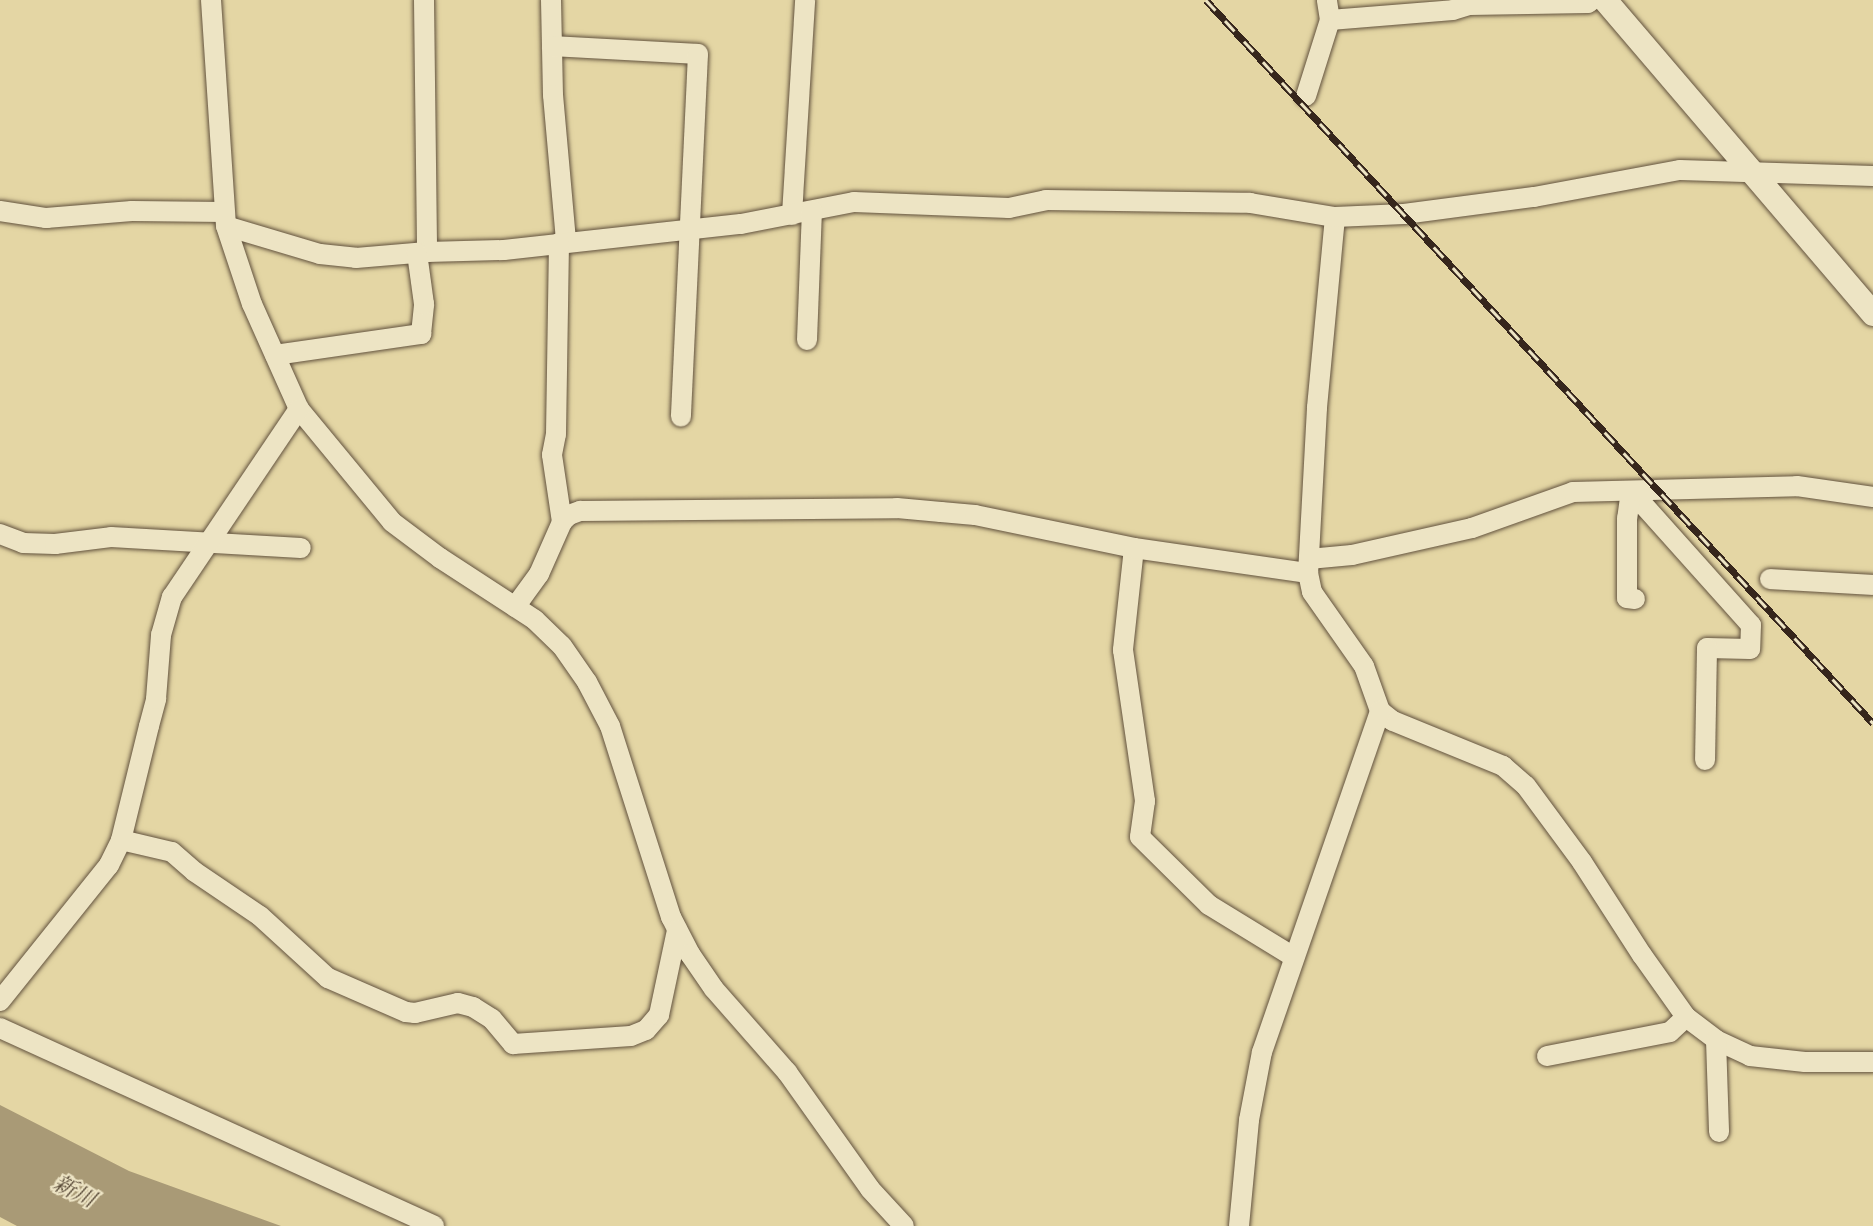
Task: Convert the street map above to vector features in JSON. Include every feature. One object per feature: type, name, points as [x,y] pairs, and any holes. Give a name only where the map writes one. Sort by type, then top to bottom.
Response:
[{"type":"street","points":[[211,0],[225,219],[252,304],[299,409],[392,522],[440,558],[535,620],[562,646],[587,682],[610,726],[677,930],[690,954],[714,989],[787,1072],[870,1189],[903,1226]]},
{"type":"street","points":[[275,355],[421,334],[424,304],[422,252],[424,0]]},
{"type":"street","points":[[551,0],[552,95],[562,243],[556,434],[552,455],[562,522]]},
{"type":"street","points":[[792,215],[805,0]]},
{"type":"street","points":[[1306,96],[1330,20],[1327,0]]},
{"type":"street","points":[[1330,20],[1453,10],[1469,5],[1588,3],[1592,0]]},
{"type":"street","points":[[1605,0],[1873,314]]},
{"type":"street","points":[[552,46],[698,54],[688,229],[681,417]]},
{"type":"street","points":[[0,211],[46,218],[132,211],[225,219],[320,254],[356,258],[422,252],[504,250],[741,224],[854,202],[1009,208],[1046,200],[1250,203],[1335,218],[1404,214],[1510,200],[1680,170],[1873,176]]},
{"type":"street","points":[[807,340],[812,211]]},
{"type":"street","points":[[1335,218],[1317,408],[1309,566],[1312,592],[1364,666],[1380,711],[1394,721],[1503,766],[1526,786],[1582,862],[1642,955],[1686,1017],[1716,1041],[1750,1056],[1804,1062],[1873,1062]]},
{"type":"street","points":[[0,1001],[109,865],[121,840],[156,699],[160,635],[172,597],[299,409]]},
{"type":"street","points":[[515,607],[539,574],[562,522],[569,515],[580,511],[897,508],[975,515],[1134,548],[1309,566],[1472,528],[1573,492],[1797,486],[1873,497]]},
{"type":"street","points":[[1631,491],[1628,518],[1627,598],[1635,599]]},
{"type":"street","points":[[1631,491],[1751,625],[1749,649],[1707,648],[1705,760]]},
{"type":"street","points":[[0,534],[23,543],[55,544],[111,537],[301,548]]},
{"type":"street","points":[[1134,548],[1123,650],[1145,801],[1140,837],[1209,905],[1294,957]]},
{"type":"street","points":[[1770,579],[1873,585]]},
{"type":"street","points":[[1239,1226],[1249,1120],[1265,1042],[1380,711]]},
{"type":"street","points":[[121,840],[172,852],[195,872],[260,916],[328,978],[406,1012],[416,1013],[458,1004],[473,1007],[492,1019],[513,1044],[631,1036],[646,1030],[659,1015],[677,930]]},
{"type":"street","points":[[1547,1056],[1670,1032],[1686,1017]]},
{"type":"street","points":[[0,1028],[434,1226]]},
{"type":"street","points":[[1716,1041],[1719,1132]]},
{"type":"water","name":"新川","points":[[0,1105],[129,1171],[281,1226],[17,1226],[0,1217]]},
{"type":"railway","points":[[1206,0],[1873,723]]}]
